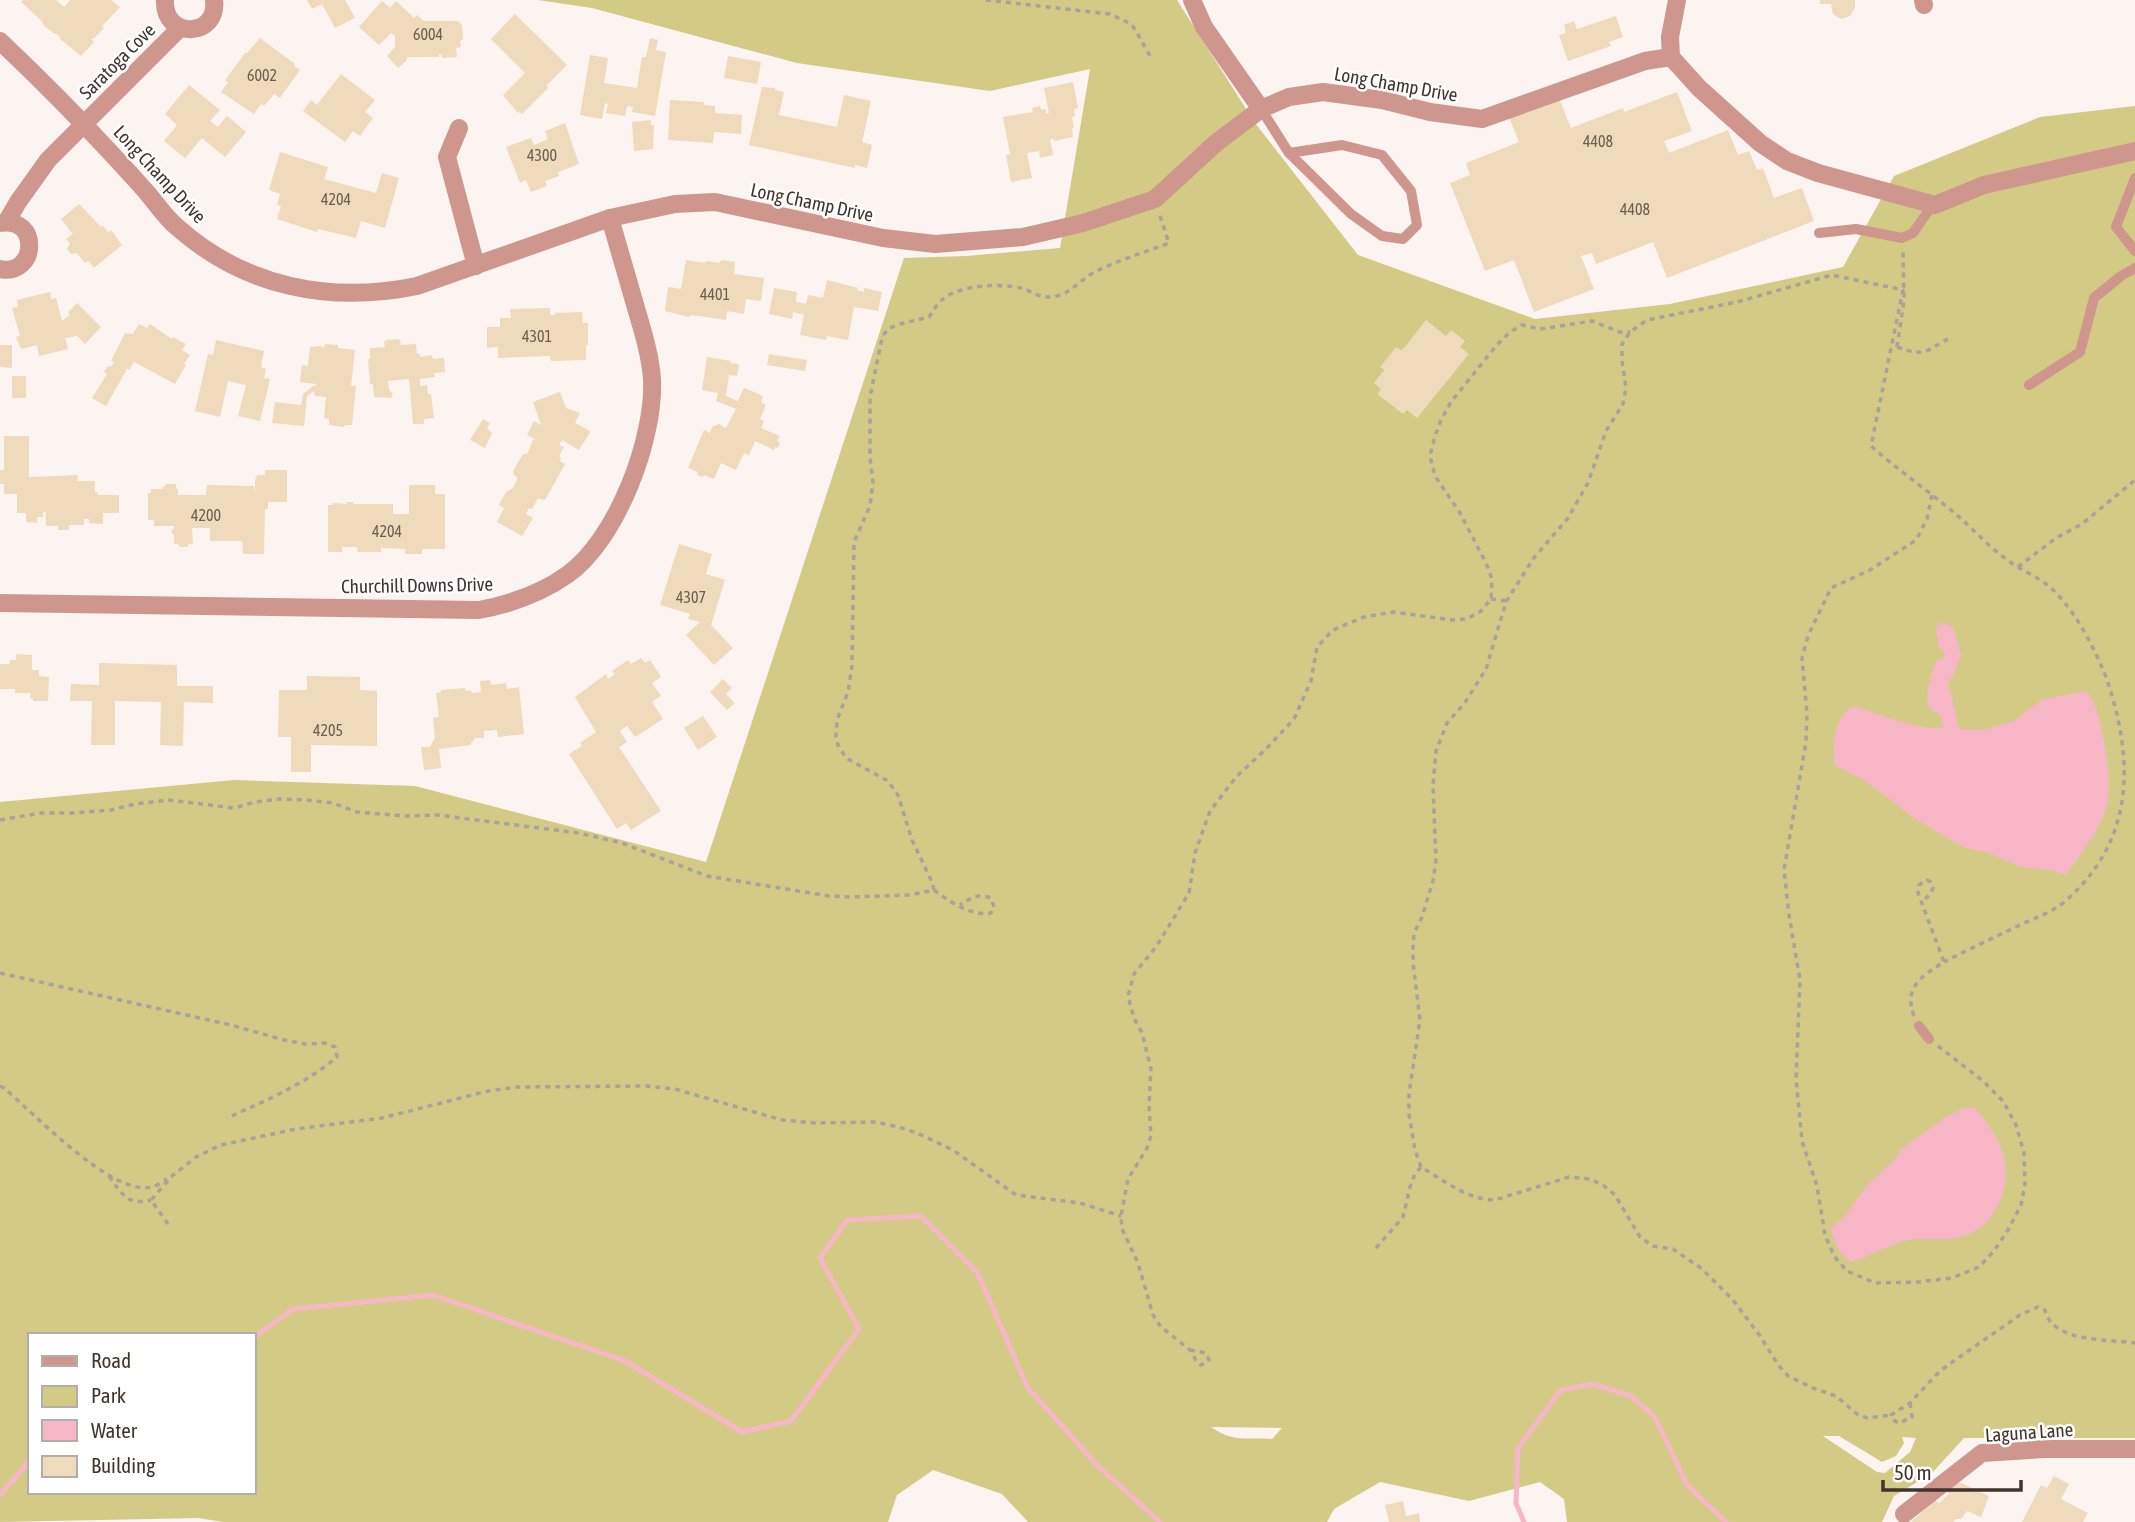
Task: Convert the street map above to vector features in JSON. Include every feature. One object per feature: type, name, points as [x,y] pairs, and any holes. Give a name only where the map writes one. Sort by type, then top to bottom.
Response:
[{"type":"street","points":[[163,2],[172,23],[180,28],[196,29],[203,26],[214,14],[214,0]]},
{"type":"street","points":[[1192,0],[1204,27],[1261,109]]},
{"type":"street","points":[[1677,0],[1670,37],[1671,57],[1699,88],[1760,143],[1787,160],[1818,173],[1936,205],[1984,185],[2135,151]]},
{"type":"street","name":"Saratoga Cove","points":[[4,222],[48,160],[180,28]]},
{"type":"street","name":"Long Champ Drive","points":[[0,41],[84,124],[148,193],[174,226],[207,252],[242,271],[298,288],[326,293],[390,291],[417,286],[610,218],[676,204],[715,202],[883,238],[935,244],[1023,237],[1083,223],[1155,200],[1216,142],[1261,109],[1289,97],[1323,92],[1482,119],[1645,61],[1671,57]]},
{"type":"street","points":[[459,128],[447,157],[476,266]]},
{"type":"street","name":"Churchill Downs Drive","points":[[0,603],[478,610],[523,599],[568,575],[584,561],[606,531],[624,499],[643,447],[651,410],[652,380],[648,354],[610,218]]},
{"type":"street","points":[[0,269],[16,268],[24,262],[30,241],[26,231],[18,224],[4,222]]},
{"type":"street","name":"Laguna Lane","points":[[1903,1514],[1982,1453],[2044,1449],[2135,1449]]},
{"type":"lane","points":[[1261,109],[1289,153],[1351,214],[1382,236],[1403,239],[1417,225],[1411,191],[1382,155],[1342,145],[1289,153]]},
{"type":"lane","points":[[2135,178],[2116,228],[2135,251]]},
{"type":"lane","points":[[1819,233],[1856,229],[1902,238],[1913,233],[1933,204]]},
{"type":"lane","points":[[2029,385],[2080,352],[2094,298],[2135,268]]},
{"type":"lane","points":[[1919,1026],[1929,1039]]},
{"type":"path","points":[[986,0],[1110,15],[1131,24],[1150,56]]},
{"type":"path","points":[[960,905],[982,895],[991,898],[994,907],[991,913],[981,915],[947,900],[934,890],[912,840],[898,795],[888,781],[846,758],[836,737],[837,720],[848,692],[852,666],[854,542],[870,506],[873,482],[870,458],[870,397],[881,343],[890,328],[929,317],[943,299],[964,289],[1021,288],[1040,296],[1059,295],[1072,290],[1081,280],[1125,257],[1169,243],[1155,200]]},
{"type":"path","points":[[1897,346],[1904,301],[1902,238]]},
{"type":"path","points":[[1919,1026],[1909,1003],[1913,988],[1923,977],[1944,962],[2040,917],[2069,897],[2093,873],[2106,855],[2119,828],[2127,795],[2127,745],[2120,715],[2086,634],[2057,593],[2034,574],[2018,567],[1991,547],[1976,531],[1871,446],[1903,290],[1832,275],[1737,302],[1647,320],[1630,332],[1622,344],[1626,388],[1623,404],[1605,431],[1588,483],[1568,518],[1533,559],[1508,601],[1486,669],[1464,704],[1447,723],[1439,742],[1433,785],[1436,860],[1433,881],[1414,933],[1413,947],[1420,1020],[1409,1094],[1409,1114],[1421,1167],[1461,1191],[1487,1200],[1505,1198],[1569,1177],[1590,1178],[1604,1185],[1615,1195],[1640,1237],[1653,1246],[1673,1249],[1689,1259],[1733,1300],[1788,1376],[1836,1396],[1867,1418],[1891,1415],[1910,1403],[1948,1365],[2020,1315],[2038,1307],[2045,1310],[2046,1318],[2063,1332],[2077,1337],[2135,1343]]},
{"type":"path","points":[[1190,1350],[1206,1353],[1209,1360],[1201,1365],[1197,1362],[1190,1350],[1161,1327],[1153,1315],[1138,1263],[1122,1229],[1121,1216],[1128,1180],[1152,1136],[1149,1106],[1151,1069],[1142,1033],[1134,1018],[1128,996],[1133,974],[1156,947],[1189,892],[1195,853],[1210,810],[1236,777],[1294,719],[1311,681],[1317,647],[1334,630],[1364,617],[1394,612],[1453,620],[1466,619],[1480,612],[1491,599],[1492,579],[1486,563],[1461,513],[1435,476],[1430,456],[1434,436],[1451,402],[1496,345],[1522,325],[1540,329],[1592,321],[1620,332],[1630,332]]},
{"type":"path","points":[[1891,346],[1917,354],[1928,352],[1952,337]]},
{"type":"path","points":[[2018,567],[2056,538],[2082,524],[2135,480]]},
{"type":"path","points":[[1929,1039],[1983,1081],[2003,1101],[2016,1125],[2024,1153],[2025,1184],[2021,1205],[1994,1251],[1979,1266],[1952,1278],[1875,1283],[1847,1270],[1834,1256],[1825,1235],[1816,1186],[1802,1141],[1796,1079],[1800,980],[1788,915],[1784,870],[1806,742],[1807,714],[1802,658],[1808,636],[1832,588],[1870,570],[1916,540],[1927,519],[1932,495]]},
{"type":"path","points":[[1491,599],[1508,601]]},
{"type":"path","points":[[0,820],[41,813],[111,810],[169,800],[234,808],[279,799],[306,800],[334,803],[357,811],[405,816],[437,815],[579,833],[622,843],[707,876],[829,896],[910,895],[934,890]]},
{"type":"path","points":[[1922,902],[1933,888],[1927,880],[1919,885],[1919,893],[1922,902],[1944,962]]},
{"type":"path","points":[[0,973],[231,1025],[284,1040],[305,1044],[324,1043],[335,1047],[337,1057],[327,1065],[264,1102],[227,1118]]},
{"type":"path","points":[[0,1086],[108,1176],[131,1200],[139,1203],[151,1200],[172,1176]]},
{"type":"path","points":[[108,1176],[140,1187],[153,1187],[196,1157],[222,1145],[296,1129],[382,1118],[488,1091],[518,1087],[647,1086],[675,1089],[782,1120],[815,1123],[876,1122],[898,1127],[953,1150],[1016,1195],[1080,1203],[1121,1216]]},
{"type":"path","points":[[1376,1248],[1403,1217],[1410,1187],[1421,1167]]},
{"type":"path","points":[[151,1200],[168,1224]]},
{"type":"path","points":[[1891,1415],[1893,1420],[1899,1423],[1912,1418],[1910,1403]]},
{"type":"green space","points":[[538,0],[1177,0],[1255,123],[1358,255],[1535,319],[1670,304],[1843,267],[1894,176],[2040,117],[2135,106],[2135,1438],[1964,1438],[1932,1473],[1894,1496],[1882,1522],[1567,1522],[1564,1499],[1540,1482],[1469,1501],[1380,1482],[1334,1509],[1327,1522],[1028,1522],[1002,1494],[933,1470],[897,1495],[888,1522],[223,1522],[199,1518],[0,1522],[0,802],[234,780],[415,786],[706,862],[904,258],[1060,248],[1090,69],[990,91],[797,63],[592,8]],"holes":[[[1211,1427],[1282,1428],[1272,1439],[1240,1438],[1226,1435]],[[1823,1436],[1839,1436],[1882,1462],[1896,1456],[1904,1443],[1902,1437],[1916,1438],[1910,1452],[1885,1473],[1877,1472]]]},
{"type":"water","points":[[1941,622],[1953,627],[1961,655],[1953,677],[1948,681],[1959,729],[1983,730],[2016,720],[2041,700],[2085,691],[2095,705],[2107,760],[2108,797],[2099,825],[2066,875],[2021,867],[1986,852],[1965,848],[1914,818],[1864,780],[1834,765],[1834,740],[1838,726],[1845,712],[1852,706],[1908,724],[1943,728],[1941,716],[1930,708],[1927,701],[1934,668],[1938,659],[1943,659],[1945,654],[1938,648],[1936,628]]},
{"type":"water","points":[[1964,1108],[1975,1108],[1984,1119],[1997,1140],[2005,1163],[2004,1188],[1991,1217],[1967,1235],[1951,1239],[1908,1240],[1852,1262],[1847,1259],[1838,1248],[1831,1228],[1845,1216],[1867,1185],[1896,1158],[1901,1149],[1946,1117]]},
{"type":"building","points":[[56,0],[64,7],[70,0],[111,0],[120,7],[102,26],[104,28],[91,39],[94,42],[81,56],[56,33],[44,26],[21,2]]},
{"type":"building","points":[[307,0],[345,0],[355,18],[335,28],[322,4],[312,9]]},
{"type":"building","points":[[1820,0],[1855,0],[1855,8],[1850,16],[1841,19],[1833,14],[1831,4],[1820,4]]},
{"type":"building","points":[[382,1],[390,8],[396,1],[414,18],[417,15],[424,21],[458,21],[462,25],[463,39],[460,41],[461,47],[456,48],[457,57],[442,58],[439,54],[439,57],[407,57],[398,68],[387,56],[395,47],[395,36],[391,33],[379,45],[359,27]]},
{"type":"building","points":[[515,14],[567,65],[522,114],[519,111],[518,113],[503,95],[525,73],[491,39]]},
{"type":"building","points":[[1616,16],[1623,37],[1609,42],[1611,46],[1568,61],[1559,35],[1566,33],[1564,25],[1574,21],[1577,29]]},
{"type":"building","points":[[260,38],[300,70],[280,98],[274,94],[264,106],[261,104],[254,114],[221,92],[228,82],[225,80]]},
{"type":"building","points":[[650,38],[658,40],[656,50],[666,52],[655,116],[632,112],[633,107],[627,106],[625,116],[606,113],[608,104],[605,103],[602,119],[580,115],[590,55],[608,58],[604,83],[637,88],[642,57],[646,57]]},
{"type":"building","points":[[728,56],[761,62],[757,84],[724,78]]},
{"type":"building","points":[[341,74],[375,100],[365,112],[373,118],[360,136],[353,131],[345,142],[303,111],[311,100],[317,105]]},
{"type":"building","points":[[1073,82],[1078,108],[1074,109],[1075,116],[1072,117],[1073,137],[1054,141],[1050,139],[1053,155],[1040,158],[1039,151],[1027,153],[1032,178],[1011,182],[1006,155],[1010,154],[1003,117],[1033,112],[1032,108],[1040,106],[1041,110],[1046,109],[1046,114],[1049,113],[1044,88]]},
{"type":"building","points":[[189,85],[220,110],[210,121],[218,127],[227,116],[246,132],[225,157],[202,138],[185,158],[164,141],[177,125],[165,114]]},
{"type":"building","points":[[762,87],[784,92],[779,115],[837,127],[844,95],[871,101],[862,142],[872,145],[867,168],[855,165],[855,168],[749,145]]},
{"type":"building","points":[[1677,92],[1692,131],[1664,141],[1669,153],[1728,130],[1738,155],[1749,151],[1757,170],[1763,168],[1774,198],[1802,188],[1814,221],[1667,278],[1653,242],[1596,264],[1592,253],[1581,256],[1594,289],[1534,312],[1514,260],[1485,271],[1450,183],[1470,175],[1466,163],[1519,142],[1509,117],[1559,98],[1571,128],[1623,108],[1624,112]]},
{"type":"building","points":[[670,100],[704,102],[704,105],[715,106],[715,113],[742,115],[741,134],[714,132],[713,143],[668,140]]},
{"type":"building","points":[[651,120],[651,125],[654,125],[653,149],[634,151],[632,122]]},
{"type":"building","points":[[565,123],[579,164],[558,172],[559,176],[545,181],[547,186],[531,192],[526,180],[520,183],[506,147],[531,138],[534,145],[548,139],[545,131]]},
{"type":"building","points":[[280,152],[328,167],[324,179],[376,193],[382,173],[399,178],[385,228],[361,221],[356,238],[318,229],[317,232],[277,219],[281,206],[277,205],[280,194],[269,190]]},
{"type":"building","points":[[79,204],[101,227],[108,232],[111,230],[122,245],[94,268],[88,261],[85,263],[77,253],[71,254],[67,249],[70,243],[66,239],[73,234],[61,219]]},
{"type":"building","points":[[686,260],[705,263],[720,263],[721,260],[735,262],[734,274],[764,278],[761,301],[746,299],[744,314],[727,311],[726,320],[691,315],[689,317],[665,311],[668,287],[681,289]]},
{"type":"building","points":[[827,280],[864,292],[864,288],[882,292],[878,311],[854,307],[848,340],[827,336],[826,340],[800,335],[804,315],[793,312],[792,319],[769,314],[774,288],[797,292],[796,302],[806,304],[808,295],[823,298]]},
{"type":"building","points":[[50,292],[51,299],[56,298],[62,321],[70,315],[68,312],[77,303],[101,327],[85,344],[77,336],[65,338],[68,349],[39,356],[37,345],[21,349],[16,337],[20,336],[12,308],[18,307],[17,300]]},
{"type":"building","points":[[550,308],[550,315],[582,312],[583,323],[588,323],[586,360],[551,361],[550,356],[498,358],[498,347],[487,348],[487,327],[500,327],[500,318],[511,318],[510,309]]},
{"type":"building","points":[[1426,320],[1446,336],[1451,330],[1465,341],[1460,347],[1469,354],[1417,418],[1407,410],[1403,414],[1377,394],[1381,389],[1374,383],[1384,370],[1380,367],[1396,347],[1401,350],[1405,347]]},
{"type":"building","points":[[139,324],[147,328],[150,324],[172,339],[173,337],[186,344],[182,350],[190,355],[184,364],[186,365],[175,384],[134,362],[129,370],[127,369],[106,406],[92,398],[107,374],[104,372],[114,362],[111,361],[125,333],[133,334]]},
{"type":"building","points":[[397,339],[401,345],[416,344],[420,357],[432,355],[433,359],[444,358],[445,372],[434,373],[435,377],[420,379],[420,386],[427,385],[428,394],[431,394],[434,418],[424,419],[424,424],[413,424],[409,379],[388,381],[393,395],[391,398],[374,397],[373,384],[370,384],[370,348],[385,347],[386,340]]},
{"type":"building","points":[[216,340],[264,351],[261,367],[266,369],[264,378],[270,379],[260,421],[238,416],[246,385],[228,381],[220,417],[195,411],[208,354],[213,355]]},
{"type":"building","points":[[325,344],[355,350],[351,386],[356,386],[352,425],[329,425],[329,419],[324,418],[326,397],[315,396],[314,391],[307,396],[304,426],[272,423],[275,402],[301,405],[303,394],[316,386],[300,382],[302,365],[308,366],[310,347],[324,348]]},
{"type":"building","points":[[0,345],[12,345],[12,368],[0,367]]},
{"type":"building","points":[[769,354],[807,360],[805,371],[767,365]]},
{"type":"building","points":[[707,357],[739,364],[737,376],[729,375],[726,396],[738,401],[744,388],[763,396],[761,402],[766,405],[760,419],[764,421],[761,428],[780,436],[777,441],[780,442],[778,448],[775,447],[774,450],[755,441],[749,455],[744,453],[736,470],[721,463],[714,479],[697,475],[698,472],[688,468],[704,430],[710,433],[712,427],[719,424],[726,428],[736,409],[716,401],[718,393],[702,390]]},
{"type":"building","points":[[12,376],[26,376],[26,398],[12,398]]},
{"type":"building","points":[[560,392],[566,408],[580,413],[575,423],[590,431],[579,450],[562,440],[559,445],[564,447],[559,456],[560,461],[565,464],[545,500],[538,498],[532,509],[529,508],[526,514],[533,518],[522,536],[497,522],[504,508],[499,505],[506,492],[513,488],[518,478],[513,471],[535,439],[527,435],[534,421],[541,425],[533,402]]},
{"type":"building","points":[[483,419],[490,423],[487,429],[492,433],[485,448],[470,440]]},
{"type":"building","points":[[4,436],[29,436],[29,477],[78,475],[77,481],[95,481],[97,495],[119,495],[119,513],[103,513],[103,524],[89,523],[89,519],[84,519],[84,525],[69,525],[69,530],[46,526],[46,512],[43,512],[43,517],[37,517],[37,523],[26,522],[26,513],[17,513],[17,494],[4,494],[4,484],[0,484],[0,470],[4,470]]},
{"type":"building","points":[[265,470],[287,470],[287,502],[268,502],[268,509],[265,509],[264,554],[243,554],[242,541],[210,541],[210,528],[192,528],[193,544],[180,547],[174,544],[174,526],[154,526],[154,520],[148,520],[148,493],[151,493],[151,489],[162,489],[166,484],[175,484],[178,495],[206,495],[207,485],[254,486],[255,496],[255,480],[257,475],[265,475]]},
{"type":"building","points":[[409,485],[435,485],[435,494],[445,494],[445,549],[422,549],[422,554],[405,554],[405,549],[381,548],[381,552],[358,552],[357,547],[342,547],[342,552],[328,552],[328,505],[347,504],[346,502],[393,504],[393,514],[409,514]]},
{"type":"building","points":[[679,544],[712,554],[706,574],[725,580],[711,625],[733,648],[714,665],[686,635],[700,622],[688,619],[690,614],[660,605]]},
{"type":"building","points":[[16,654],[32,655],[32,670],[39,670],[39,676],[49,677],[48,701],[33,701],[33,698],[30,698],[31,693],[15,693],[15,689],[0,689],[0,664],[10,664],[10,660],[16,660]]},
{"type":"building","points":[[641,658],[645,663],[650,660],[661,677],[652,683],[661,696],[652,702],[663,719],[635,737],[627,726],[620,731],[627,742],[619,747],[661,811],[631,830],[626,823],[617,829],[569,754],[596,732],[575,697],[606,674],[608,679],[615,674],[612,671],[628,660],[631,664]]},
{"type":"building","points":[[99,663],[177,665],[177,686],[213,686],[213,703],[184,702],[183,746],[160,745],[161,702],[115,701],[115,745],[91,745],[92,701],[70,701],[71,684],[99,685]]},
{"type":"building","points":[[307,676],[360,677],[360,690],[377,691],[377,746],[311,745],[311,772],[291,772],[291,737],[278,737],[279,690],[307,690]]},
{"type":"building","points":[[723,679],[732,688],[726,694],[735,703],[727,710],[710,692]]},
{"type":"building","points":[[490,680],[491,685],[506,683],[507,689],[519,687],[524,734],[498,737],[497,730],[484,731],[484,738],[475,738],[470,745],[439,749],[441,768],[424,770],[421,747],[430,747],[435,738],[433,718],[439,717],[436,693],[441,690],[465,688],[472,693],[481,692],[480,681]]},
{"type":"building","points":[[703,716],[717,737],[698,750],[684,728]]},
{"type":"building","points":[[2054,1476],[2069,1484],[2061,1499],[2088,1513],[2083,1522],[2022,1522],[2041,1485],[2047,1488]]},
{"type":"building","points":[[1961,1483],[1989,1496],[1981,1517],[1967,1511],[1961,1519],[1953,1522],[1911,1522],[1935,1500],[1939,1503],[1955,1484]]},
{"type":"building","points":[[1403,1501],[1406,1516],[1419,1513],[1420,1522],[1389,1522],[1385,1505]]},
{"type":"waterway","points":[[256,1336],[293,1309],[433,1295],[625,1361],[742,1432],[791,1421],[859,1329],[820,1258],[847,1220],[921,1216],[977,1272],[1028,1388],[1098,1466],[1160,1522]]},
{"type":"waterway","points":[[1524,1522],[1516,1503],[1518,1448],[1561,1390],[1593,1384],[1631,1396],[1655,1417],[1687,1485],[1726,1522]]},
{"type":"waterway","points":[[0,1495],[28,1462]]}]
